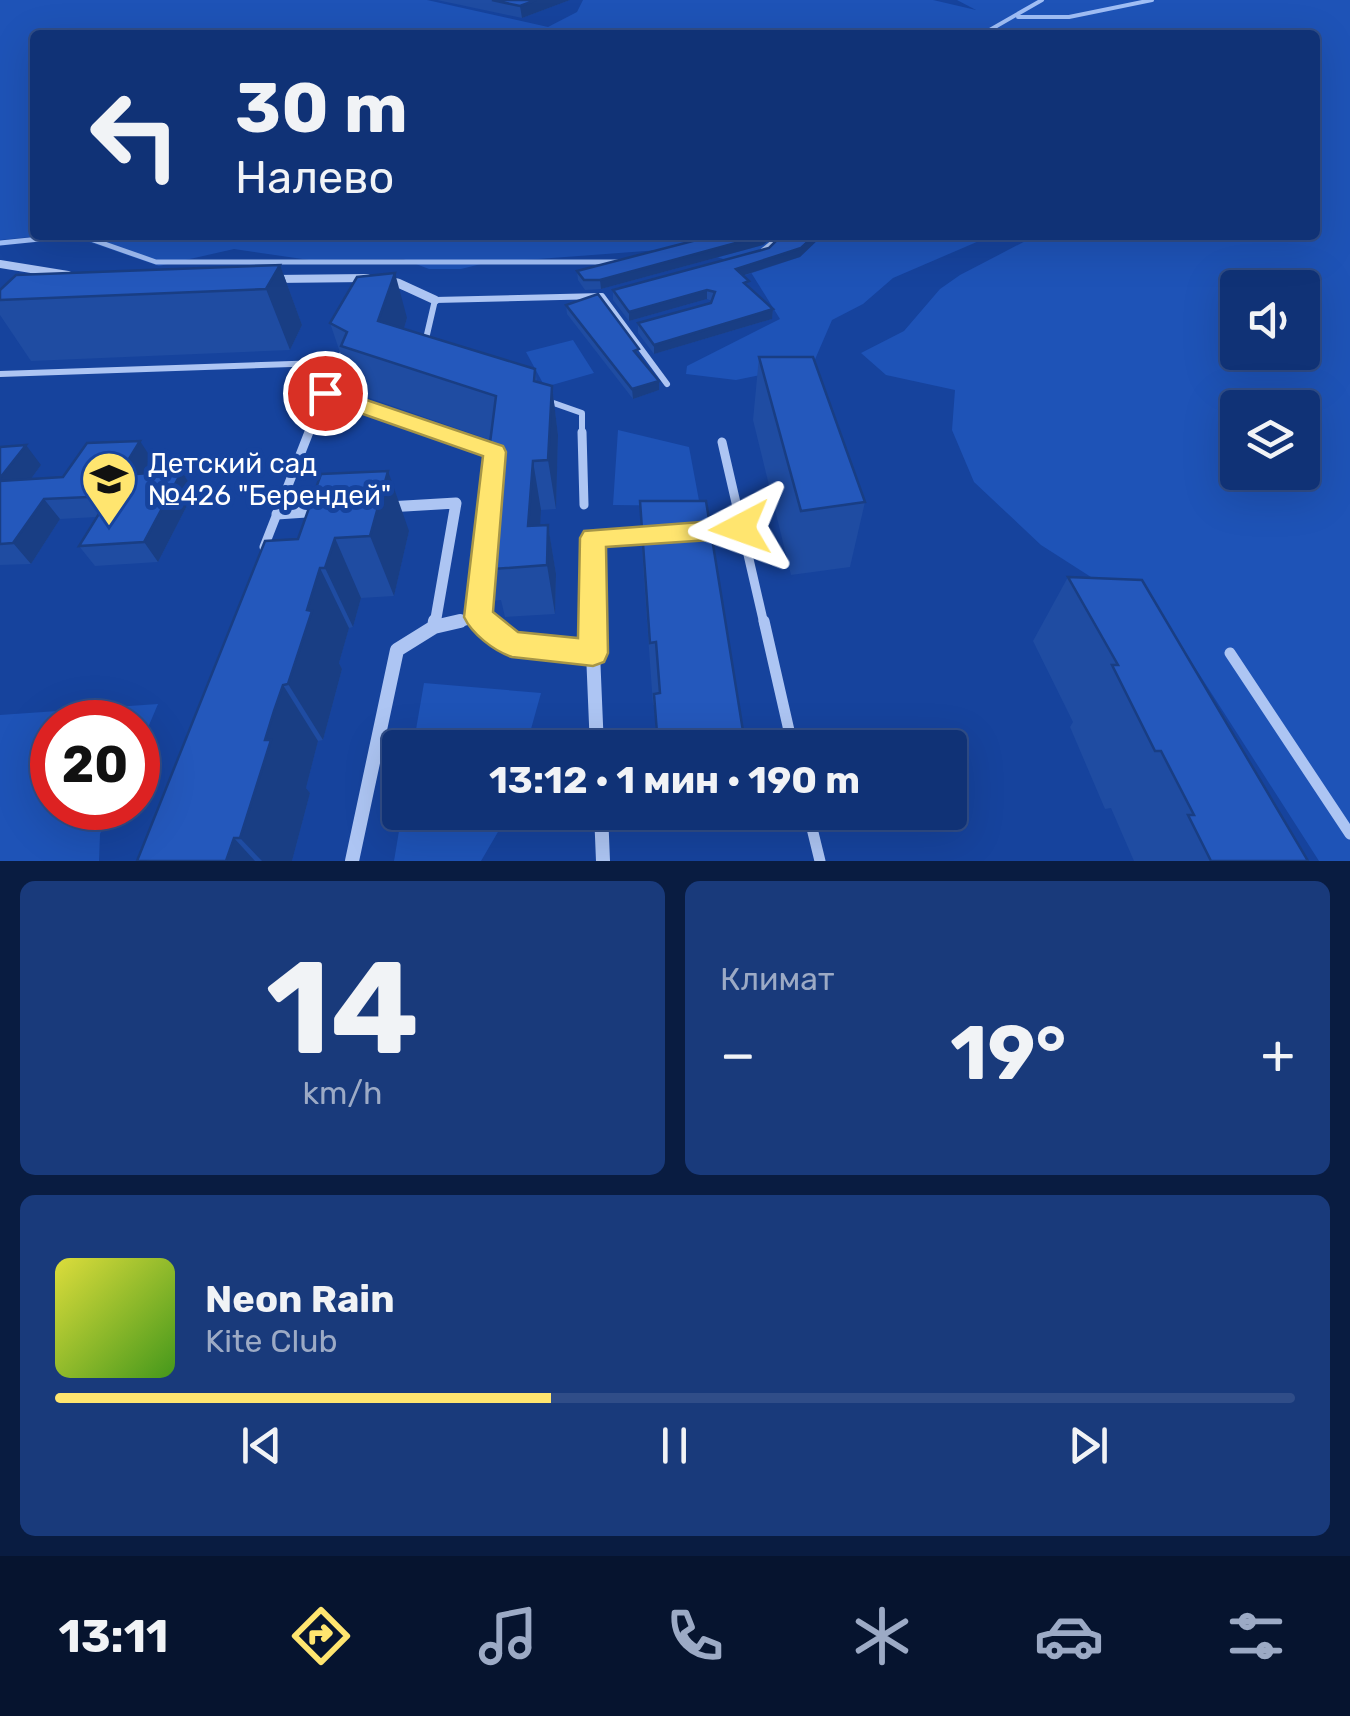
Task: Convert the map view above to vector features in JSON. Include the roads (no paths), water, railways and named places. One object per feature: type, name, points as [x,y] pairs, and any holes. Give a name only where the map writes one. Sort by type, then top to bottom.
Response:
[{"type":"street","points":[[0,264],[77,276]]},
{"type":"street","points":[[270,279],[384,277],[435,300]]},
{"type":"street","points":[[376,293],[384,277]]},
{"type":"street","points":[[351,340],[325,393],[495,452],[493,470]]},
{"type":"street","points":[[377,508],[456,503],[434,627]]},
{"type":"street","points":[[277,514],[337,510]]},
{"type":"street","points":[[478,617],[486,544]]},
{"type":"street","points":[[352,861],[398,650],[434,627],[478,617]]},
{"type":"street","points":[[478,617],[512,644],[593,653],[597,730]]},
{"type":"street","points":[[601,830],[603,861]]},
{"type":"lane","points":[[748,256],[766,251],[777,240]]},
{"type":"lane","points":[[422,355],[435,300],[602,296],[620,291]]},
{"type":"lane","points":[[602,296],[667,384]]},
{"type":"lane","points":[[627,329],[643,324]]},
{"type":"lane","points":[[0,374],[322,363]]},
{"type":"lane","points":[[263,551],[325,393]]},
{"type":"lane","points":[[528,394],[582,413],[584,505]]},
{"type":"lane","points":[[722,442],[789,730]]},
{"type":"lane","points":[[685,532],[740,528]]},
{"type":"lane","points":[[593,653],[593,538],[667,533]]},
{"type":"lane","points":[[1230,653],[1350,834]]},
{"type":"lane","points":[[812,830],[820,861]]},
{"type":"waterway","points":[[990,30],[1042,0]]},
{"type":"waterway","points":[[1018,17],[1069,17],[1152,0]]},
{"type":"waterway","points":[[0,243],[30,240]]},
{"type":"waterway","points":[[93,240],[156,262],[620,262]]},
{"type":"place","name":"Детский сад №426 \"Берендей\"","points":[[109,528]]}]
